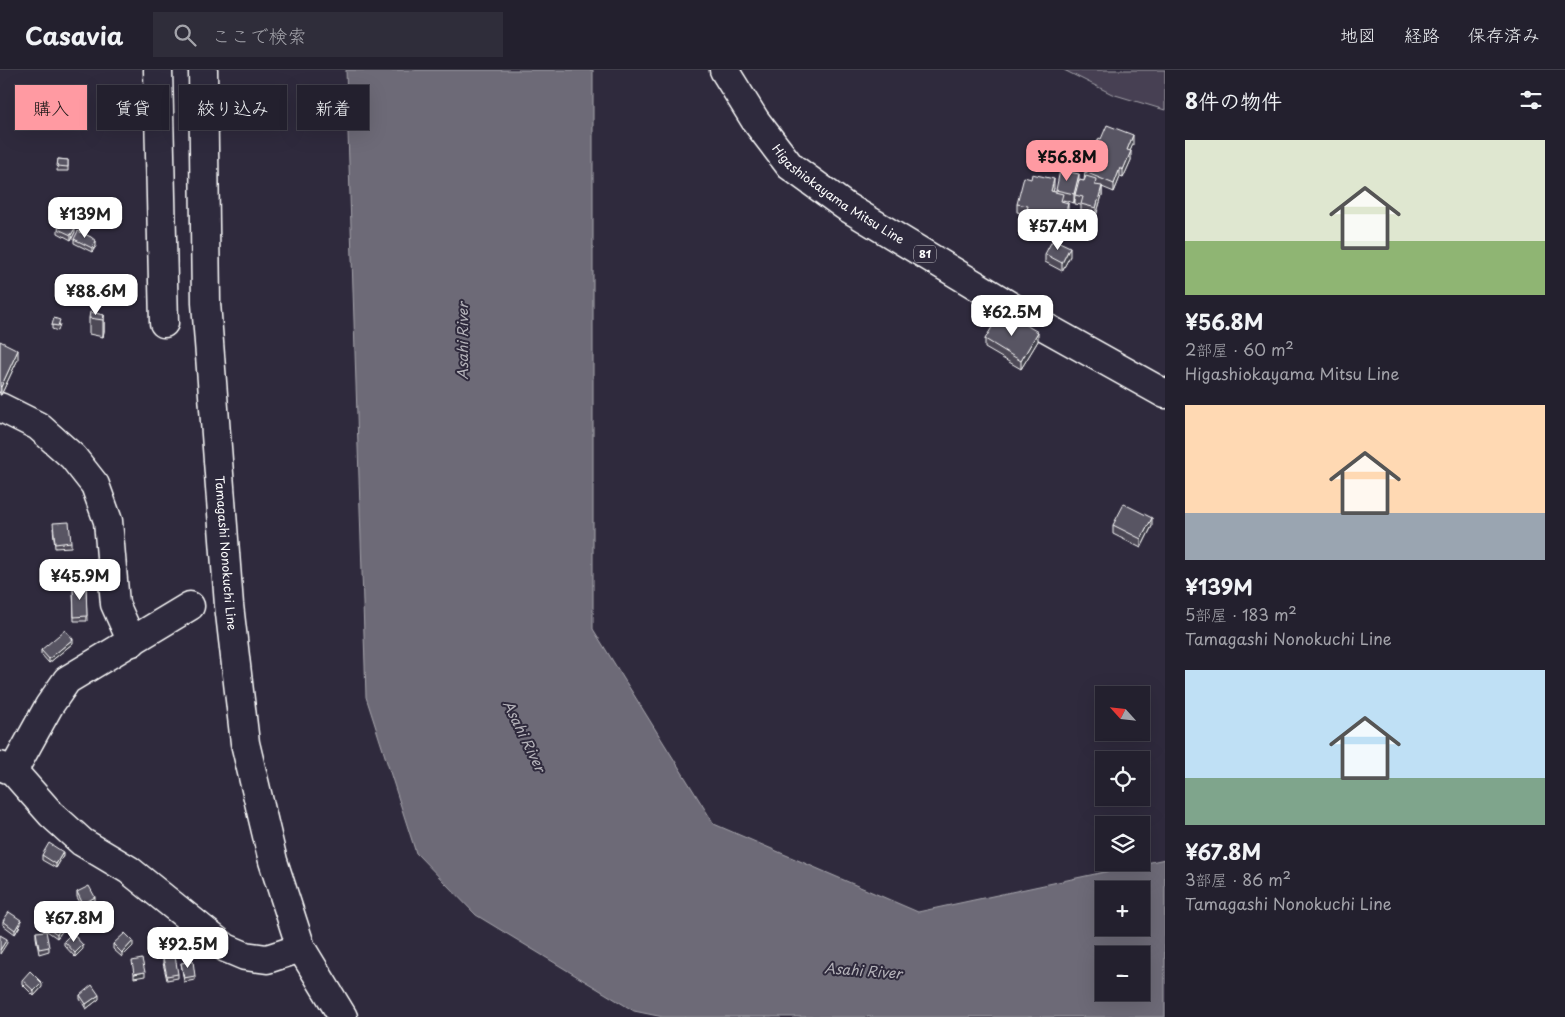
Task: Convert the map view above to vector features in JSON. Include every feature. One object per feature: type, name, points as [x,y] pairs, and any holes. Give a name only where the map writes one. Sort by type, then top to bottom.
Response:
[{"type":"main road","points":[[158,70],[164,323]]},
{"type":"main road","name":"Tamagashi Nonokuchi Line","points":[[203,70],[206,303],[229,604],[245,743],[273,861],[302,948],[343,1017]]},
{"type":"main road","name":"Higashiokayama Mitsu Line","points":[[724,70],[755,120],[790,166],[854,211],[1045,327],[1165,394]]},
{"type":"main road","points":[[0,407],[38,426],[73,457],[95,484],[108,521],[115,604],[132,642]]},
{"type":"main road","points":[[190,606],[67,680],[7,768],[82,842],[129,870],[226,948],[245,956],[267,959],[302,948]]},
{"type":"shaded area","points":[[1064,70],[1165,70],[1165,110],[1112,94]]},
{"type":"water","name":"Asahi River","points":[[346,70],[593,70],[593,629],[714,824],[918,912],[1109,871],[1150,871],[1150,862],[1165,859],[1165,1017],[663,1017],[634,1011],[476,915],[416,853],[366,697],[348,130],[369,130],[369,85],[346,85]]},
{"type":"building","points":[[1107,125],[1133,135],[1127,150],[1131,151],[1123,170],[1120,168],[1114,184],[1085,172],[1091,158],[1088,157],[1090,154],[1086,153],[1092,146],[1095,147],[1099,138],[1101,139]]},
{"type":"building","points":[[58,159],[68,160],[68,167],[57,166]]},
{"type":"building","points":[[1060,170],[1079,174],[1074,194],[1056,190]]},
{"type":"building","points":[[1032,174],[1054,179],[1051,191],[1063,194],[1061,201],[1068,203],[1065,216],[1050,212],[1048,220],[1026,214],[1028,206],[1017,204],[1024,177],[1031,179]]},
{"type":"building","points":[[1086,176],[1096,179],[1095,185],[1102,186],[1096,208],[1081,204],[1083,197],[1075,195],[1079,180],[1084,181]]},
{"type":"building","points":[[61,222],[75,228],[71,235],[58,229]]},
{"type":"building","points":[[78,231],[96,241],[92,248],[74,239]]},
{"type":"building","points":[[1053,239],[1070,247],[1062,263],[1045,254]]},
{"type":"building","points":[[90,312],[104,315],[103,320],[89,318]]},
{"type":"building","points":[[1008,315],[1038,332],[1021,361],[985,339],[998,317],[1005,321]]},
{"type":"building","points":[[54,318],[60,320],[58,326],[52,325]]},
{"type":"building","points":[[0,341],[18,350],[1,387],[0,386]]},
{"type":"building","points":[[1124,504],[1152,518],[1141,539],[1113,525]]},
{"type":"building","points":[[69,522],[71,542],[55,544],[53,523]]},
{"type":"building","points":[[73,586],[86,586],[87,616],[74,617]]},
{"type":"building","points":[[65,630],[73,639],[49,659],[41,650]]},
{"type":"building","points":[[49,843],[63,852],[56,864],[42,855]]},
{"type":"building","points":[[89,886],[95,897],[83,904],[77,892]]},
{"type":"building","points":[[105,906],[111,916],[97,924],[91,914]]},
{"type":"building","points":[[9,912],[21,920],[15,930],[3,921]]},
{"type":"building","points":[[57,913],[67,921],[57,934],[47,927]]},
{"type":"building","points":[[46,931],[49,947],[39,949],[36,932]]},
{"type":"building","points":[[72,933],[83,945],[75,953],[64,941]]},
{"type":"building","points":[[125,933],[133,941],[122,953],[113,944]]},
{"type":"building","points":[[0,935],[7,939],[0,950]]},
{"type":"building","points":[[175,956],[178,974],[167,976],[163,958]]},
{"type":"building","points":[[142,959],[145,972],[134,974],[132,961]]},
{"type":"building","points":[[193,961],[195,976],[184,978],[181,963]]},
{"type":"building","points":[[30,971],[42,983],[34,991],[22,980]]},
{"type":"building","points":[[92,985],[99,995],[86,1004],[80,995]]}]
